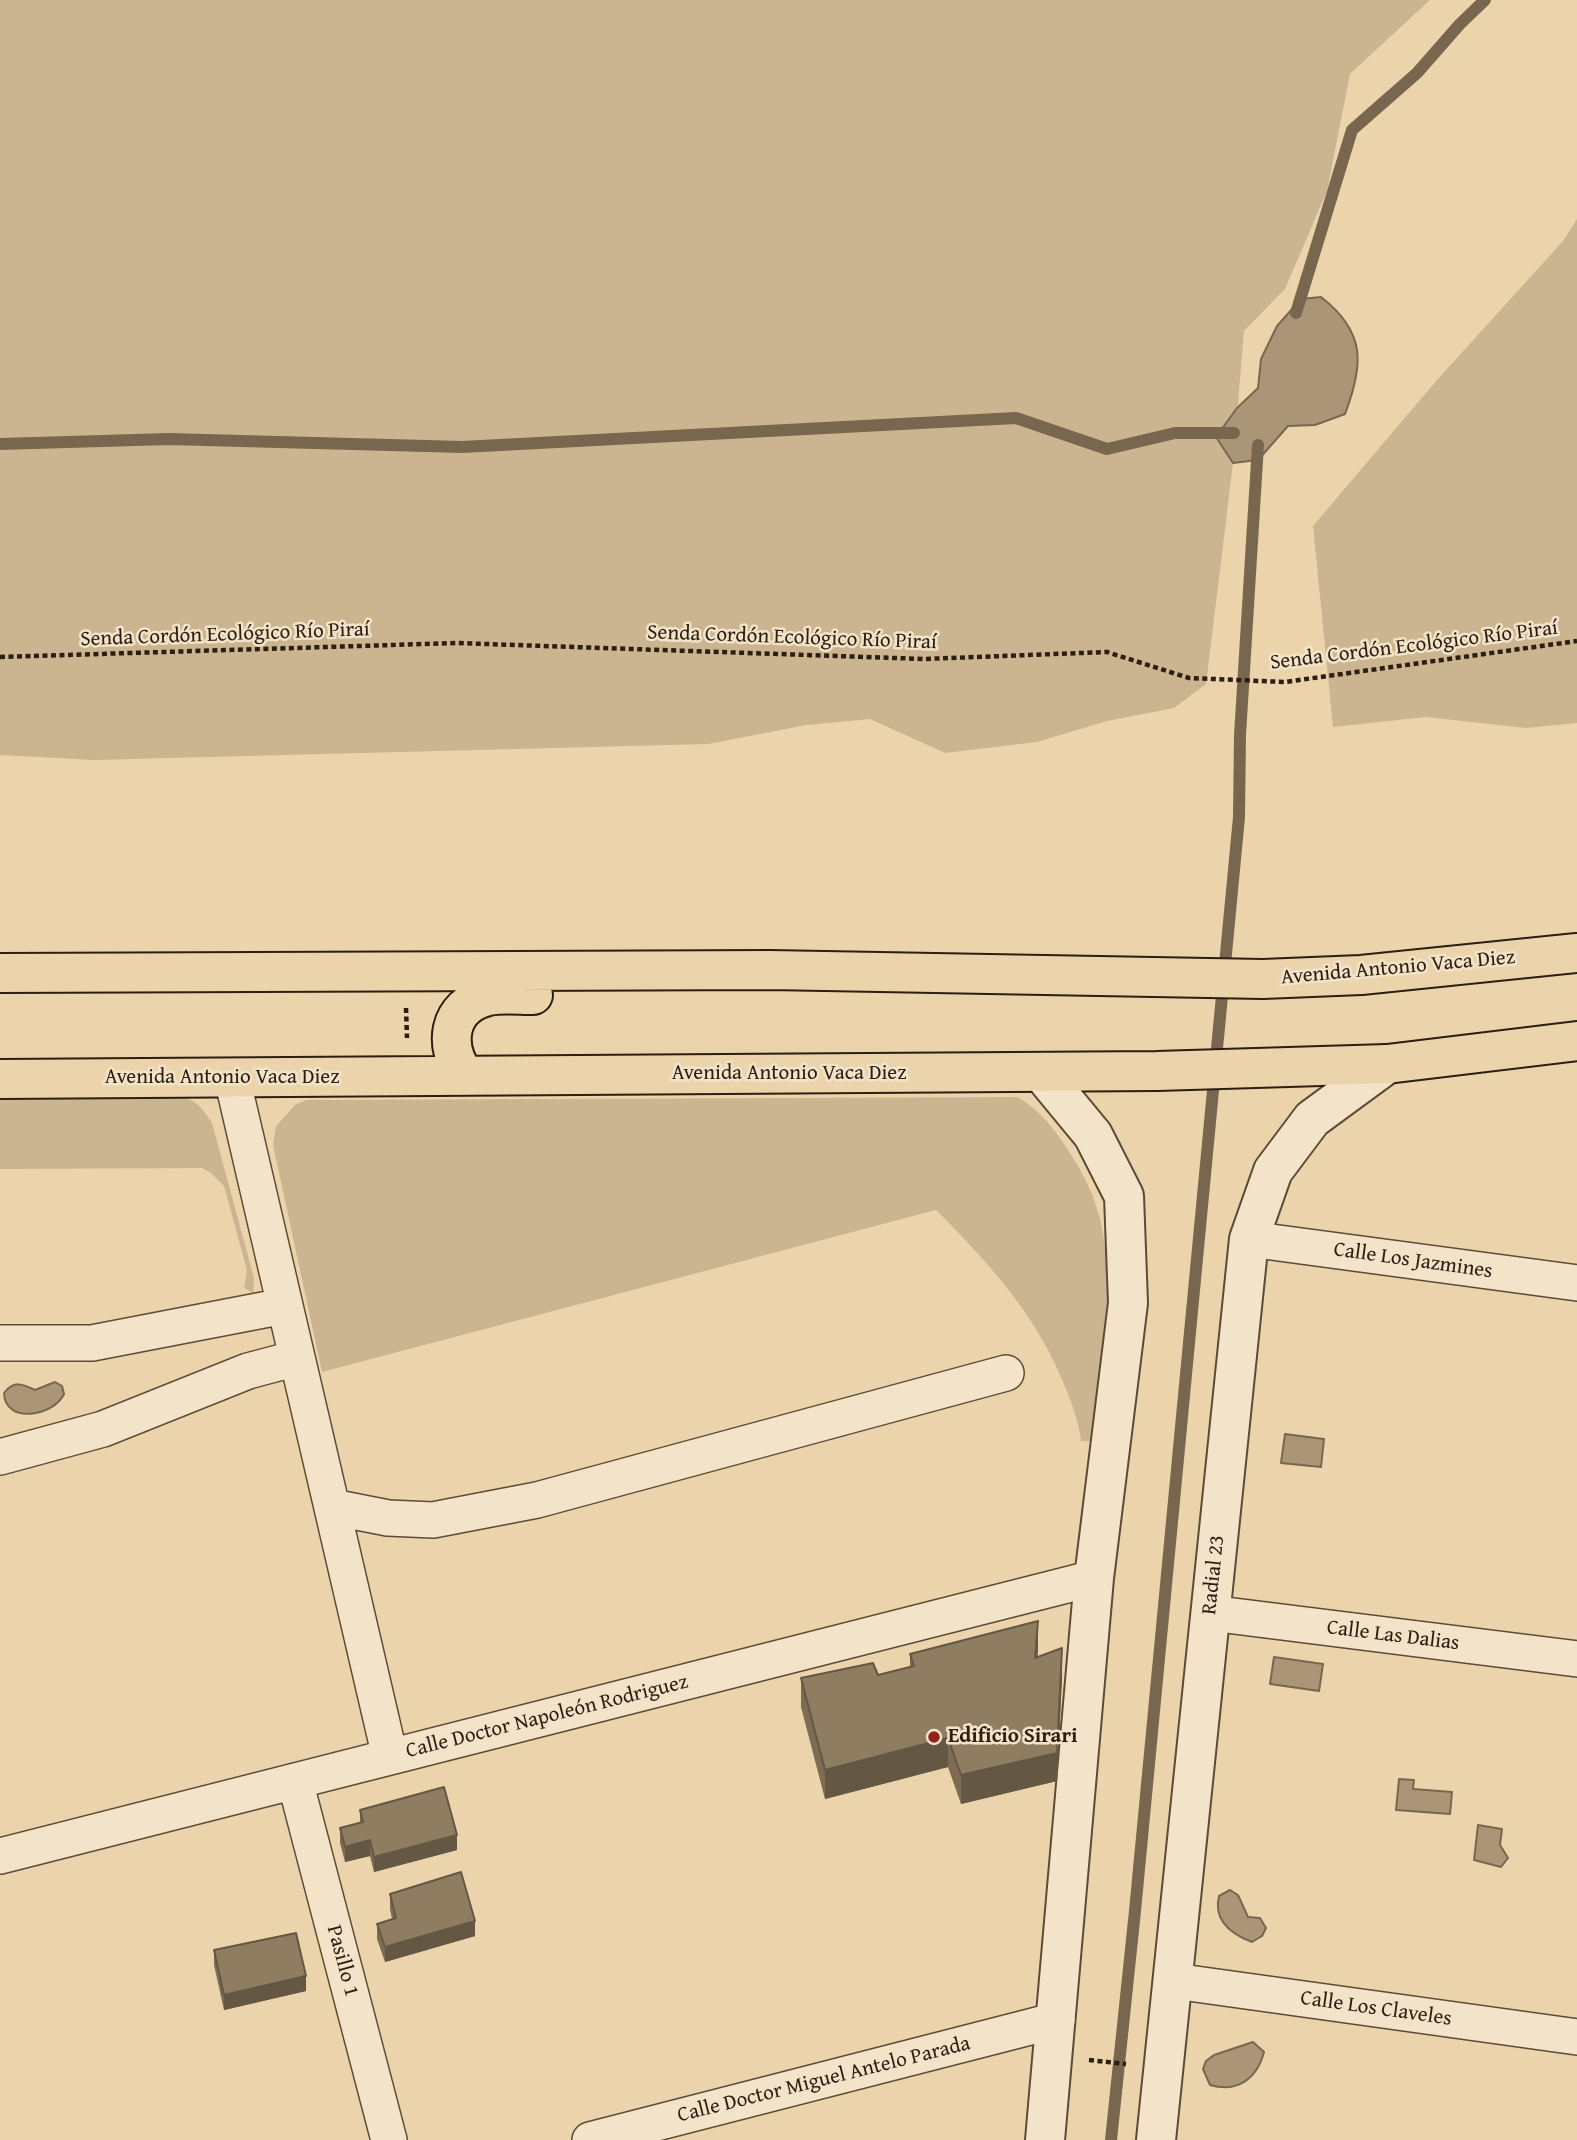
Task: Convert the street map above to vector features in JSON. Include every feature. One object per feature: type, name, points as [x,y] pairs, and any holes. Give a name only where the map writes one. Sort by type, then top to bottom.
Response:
[{"type":"highway","name":"Avenida Antonio Vaca Diez","points":[[0,973],[770,970],[1263,979],[1361,975],[1577,953]]},
{"type":"highway","points":[[465,1076],[451,1047],[452,1030],[462,1011],[481,999],[499,995],[683,994],[770,970]]},
{"type":"highway","name":"Avenida Antonio Vaca Diez","points":[[0,1079],[1157,1071],[1387,1064],[1577,1041]]},
{"type":"street","name":"Radial 23","points":[[1156,2140],[1249,1239],[1273,1171],[1312,1119],[1387,1064]]},
{"type":"street","points":[[1041,1072],[1093,1135],[1124,1196],[1128,1303],[1094,1578],[1045,2140]]},
{"type":"street","points":[[232,1078],[390,1757]]},
{"type":"street","name":"Calle Los Jazmines","points":[[1249,1239],[1577,1283]]},
{"type":"street","points":[[0,1343],[92,1343],[284,1306]]},
{"type":"street","points":[[0,1457],[103,1429],[248,1371],[297,1358]]},
{"type":"street","points":[[332,1507],[388,1518],[433,1520],[537,1500],[1006,1373]]},
{"type":"street","name":"Calle Doctor Napoleón Rodriguez","points":[[0,1856],[1094,1578]]},
{"type":"street","name":"Calle Las Dalias","points":[[1210,1613],[1577,1659]]},
{"type":"street","name":"Pasillo 1","points":[[295,1781],[389,2140]]},
{"type":"street","name":"Calle Los Claveles","points":[[1174,1981],[1577,2037]]},
{"type":"street","name":"Calle Doctor Miguel Antelo Parada","points":[[590,2140],[1057,2020]]},
{"type":"path","name":"Senda Cordón Ecológico Río Piraí","points":[[0,657],[457,643],[924,659],[1107,652],[1189,678],[1285,682],[1577,641]]},
{"type":"path","points":[[403,972],[410,1077]]},
{"type":"path","points":[[1084,2059],[1138,2065]]},
{"type":"shaded area","points":[[0,0],[1430,0],[1350,74],[1327,191],[1285,289],[1244,331],[1233,463],[1206,684],[1174,708],[1107,721],[1037,742],[945,753],[870,719],[807,725],[708,744],[94,760],[0,755]]},
{"type":"shaded area","points":[[1577,219],[1577,723],[1526,728],[1426,717],[1333,727],[1313,526],[1437,380],[1563,241]]},
{"type":"shaded area","points":[[1321,297],[1346,323],[1357,350],[1356,380],[1345,414],[1315,425],[1288,426],[1258,460],[1233,463],[1216,437],[1237,408],[1258,388],[1261,359],[1277,326],[1301,299]]},
{"type":"shaded area","points":[[183,1097],[197,1104],[212,1123],[254,1278],[253,1293],[244,1288],[247,1270],[224,1186],[202,1168],[0,1169],[0,1098]]},
{"type":"shaded area","points":[[1018,1097],[1040,1114],[1063,1142],[1088,1185],[1101,1223],[1107,1304],[1094,1441],[1081,1441],[1077,1421],[1055,1363],[1027,1315],[993,1271],[936,1210],[322,1372],[273,1145],[276,1126],[296,1104],[307,1100]]},
{"type":"shaded area","points":[[55,1382],[62,1386],[64,1394],[51,1408],[31,1414],[21,1413],[12,1410],[6,1403],[4,1393],[11,1386],[23,1385],[35,1390]]},
{"type":"shaded area","points":[[1285,1434],[1324,1439],[1321,1467],[1281,1463]]},
{"type":"shaded area","points":[[1274,1657],[1323,1664],[1319,1691],[1270,1684]]},
{"type":"shaded area","points":[[1399,1779],[1414,1780],[1413,1789],[1452,1792],[1450,1814],[1396,1810]]},
{"type":"shaded area","points":[[1478,1825],[1502,1829],[1500,1845],[1508,1858],[1501,1867],[1474,1860]]},
{"type":"shaded area","points":[[1230,1890],[1238,1895],[1248,1917],[1260,1918],[1266,1928],[1262,1936],[1252,1942],[1237,1935],[1221,1919],[1219,1896]]},
{"type":"shaded area","points":[[1253,2042],[1264,2052],[1256,2070],[1245,2082],[1229,2087],[1210,2085],[1203,2069],[1206,2061],[1214,2055]]},
{"type":"building","name":"Edificio Sirari","points":[[1038,1621],[1035,1658],[1062,1648],[1057,1753],[961,1775],[948,1738],[825,1770],[801,1678],[873,1663],[878,1675],[914,1666],[910,1654]]},
{"type":"building","points":[[444,1787],[457,1835],[374,1857],[370,1840],[345,1847],[340,1828],[363,1822],[360,1810]]},
{"type":"building","points":[[461,1872],[475,1921],[385,1947],[377,1924],[396,1918],[390,1894]]},
{"type":"building","points":[[296,1933],[306,1976],[224,1995],[214,1950]]},
{"type":"waterway","points":[[1296,313],[1352,130],[1417,73],[1485,0]]},
{"type":"waterway","points":[[0,444],[169,439],[462,447],[1016,418],[1107,449],[1175,433],[1234,433]]},
{"type":"waterway","points":[[1111,2140],[1239,817],[1240,735],[1258,445]]},
{"type":"place","name":"Edificio Sirari","points":[[934,1737]]}]
